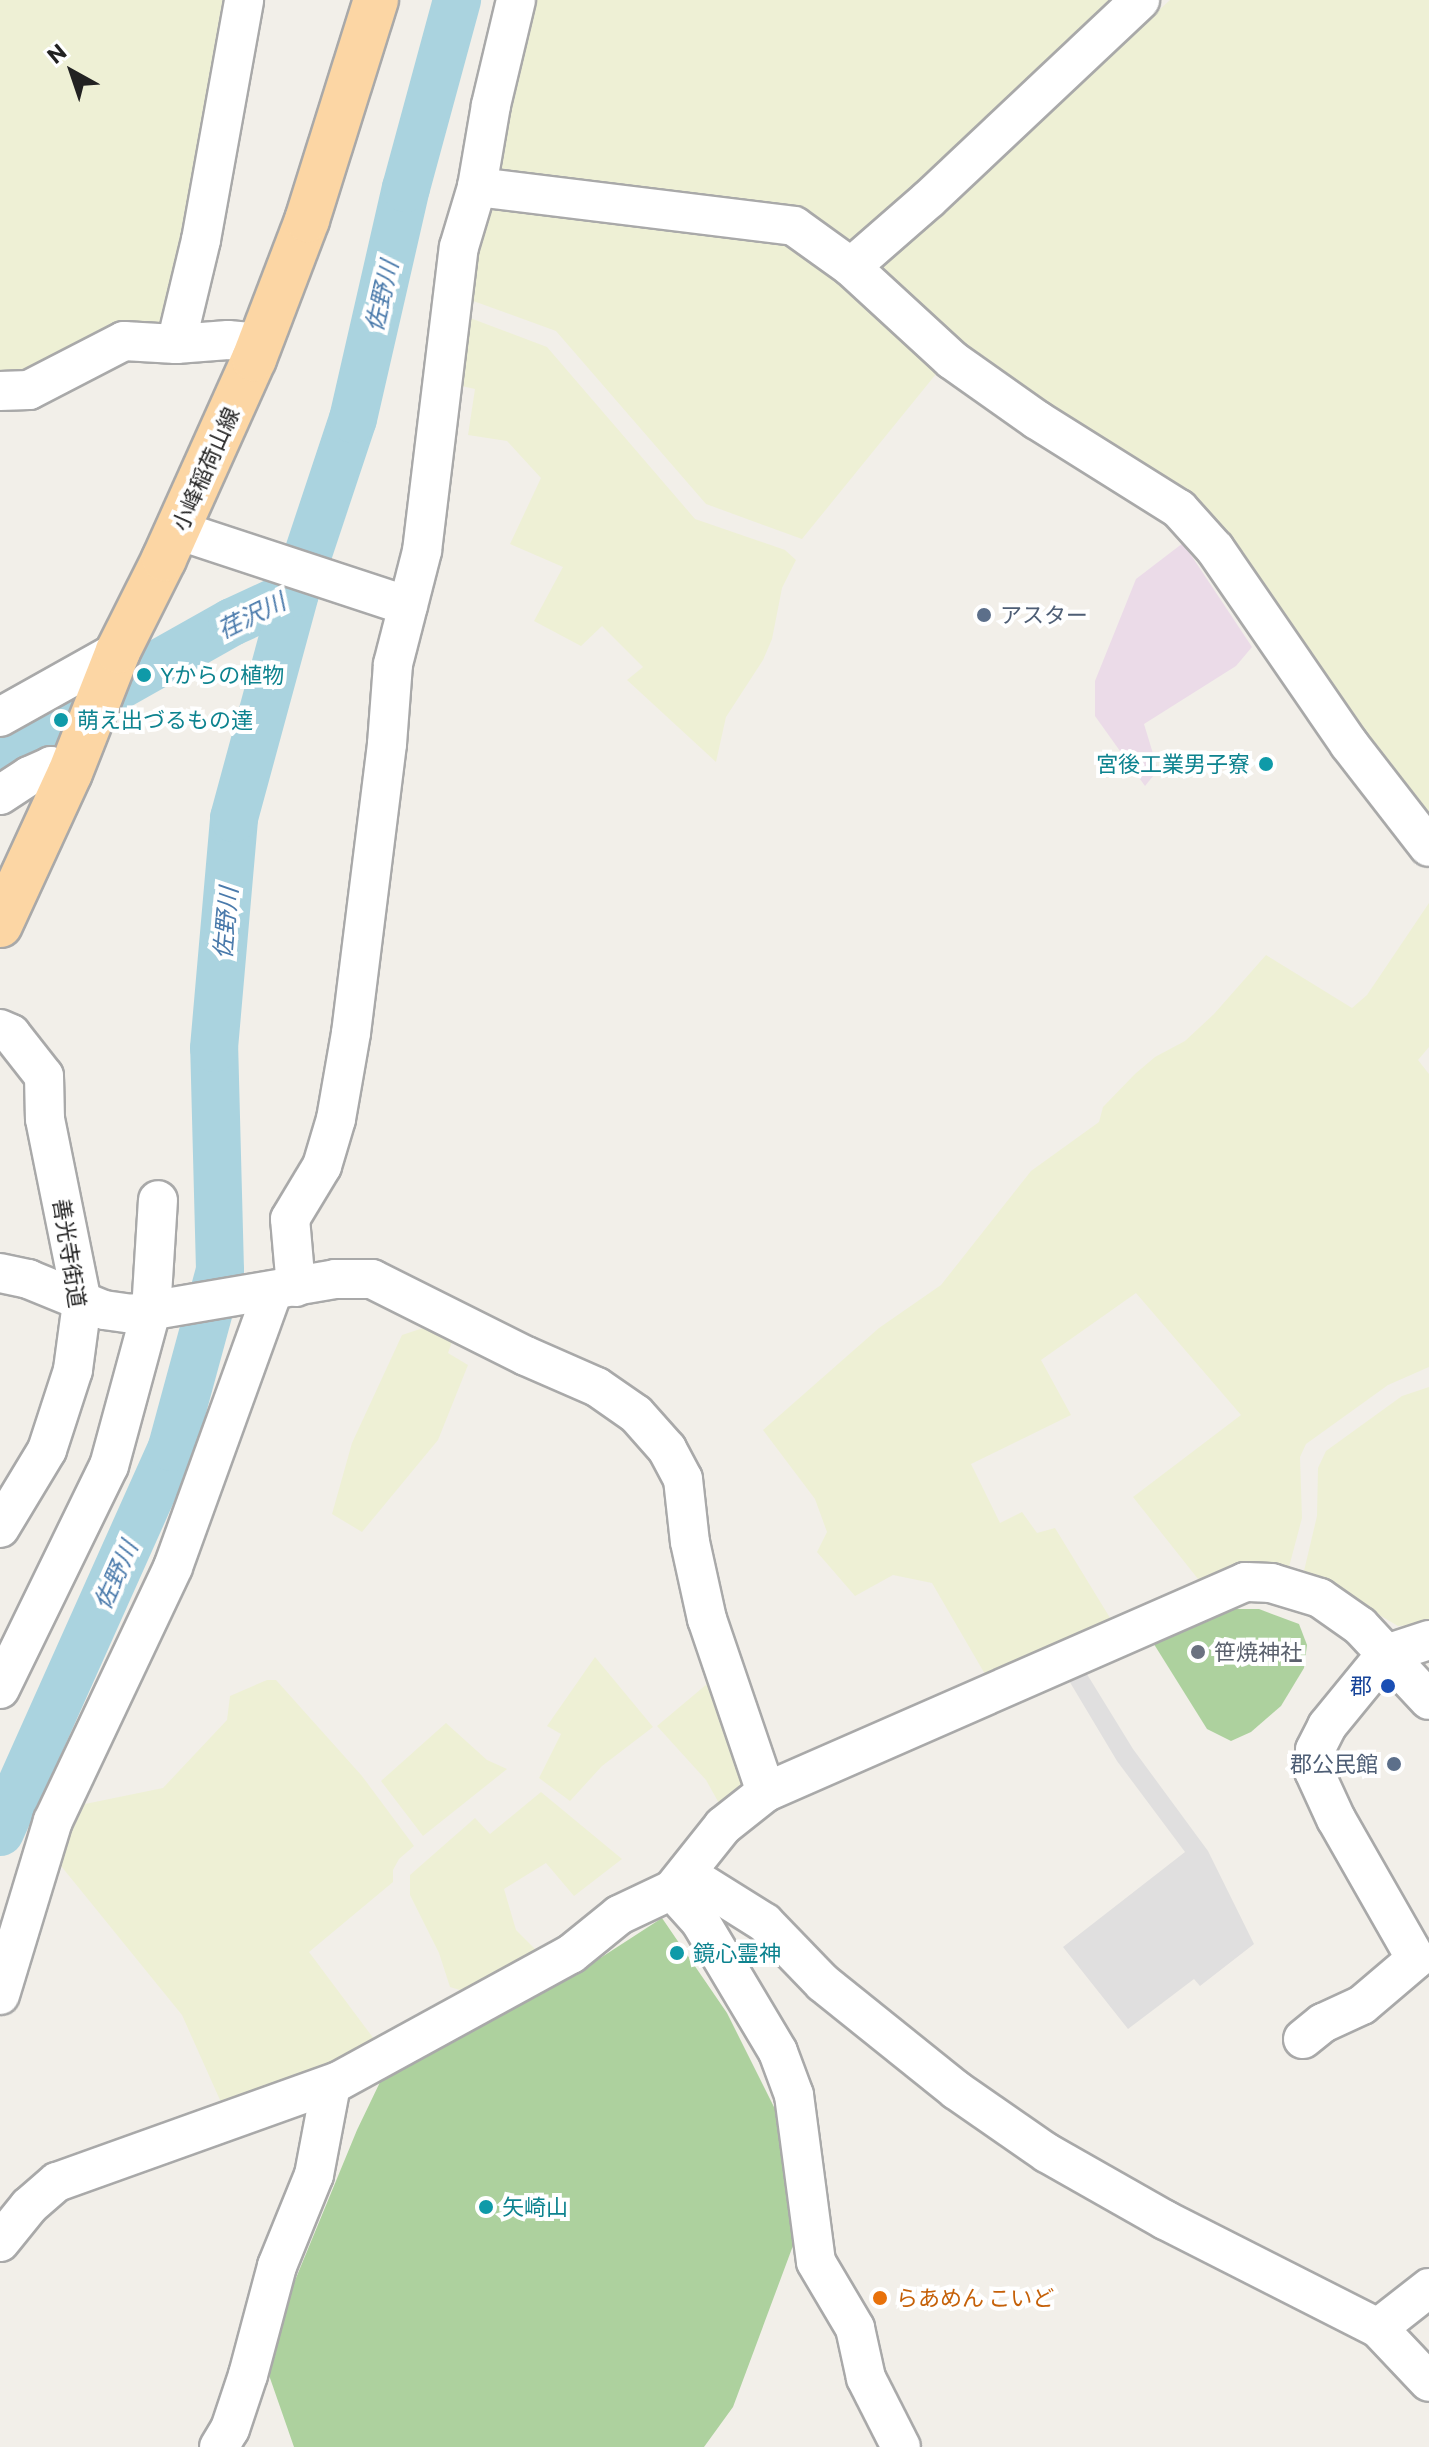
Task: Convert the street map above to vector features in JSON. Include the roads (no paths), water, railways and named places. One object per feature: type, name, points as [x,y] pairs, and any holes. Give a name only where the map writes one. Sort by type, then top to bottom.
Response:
[{"type":"main road","name":"小峰稲荷山線","points":[[0,925],[78,754],[116,656],[261,343],[307,220],[376,0]]},
{"type":"street","points":[[176,344],[201,240],[244,0]]},
{"type":"street","points":[[0,1995],[53,1821],[173,1567],[275,1290],[290,1219],[322,1166],[334,1127],[351,1033],[380,805],[393,664],[422,551],[459,247],[477,187],[491,105],[516,0]]},
{"type":"street","points":[[851,267],[929,199],[1140,0]]},
{"type":"street","points":[[477,187],[794,226],[851,267],[952,360],[1037,420],[1179,509],[1215,549],[1349,744],[1429,847]]},
{"type":"street","points":[[0,391],[29,390],[124,341],[176,344],[228,340],[261,343]]},
{"type":"street","points":[[177,530],[354,591],[408,606]]},
{"type":"street","points":[[0,717],[116,656]]},
{"type":"street","points":[[0,795],[29,776],[78,754]]},
{"type":"street","name":"善光寺街道","points":[[0,1029],[11,1034],[44,1076],[45,1119],[82,1303],[73,1370],[47,1450],[0,1528]]},
{"type":"street","points":[[0,1689],[109,1466],[155,1311],[158,1200]]},
{"type":"street","points":[[0,1273],[28,1279],[82,1303],[131,1314],[335,1279],[372,1279],[526,1356],[597,1387],[636,1414],[667,1449],[683,1479],[690,1542],[707,1619],[766,1792]]},
{"type":"street","points":[[0,2242],[29,2206],[57,2182],[331,2085],[571,1954],[619,1915],[680,1882],[723,1826],[766,1792],[1245,1582],[1271,1583],[1320,1598],[1360,1626],[1429,1700]]},
{"type":"street","points":[[1303,2039],[1323,2023],[1362,2005],[1416,1959],[1336,1819],[1314,1771],[1315,1750],[1327,1726],[1386,1654],[1429,1640]]},
{"type":"street","points":[[680,1882],[765,1923],[823,1983],[956,2090],[1047,2153],[1221,2250],[1256,2264],[1378,2328],[1429,2382]]},
{"type":"street","points":[[680,1882],[778,2052],[794,2095],[816,2262],[855,2328],[866,2378],[901,2447]]},
{"type":"street","points":[[219,2447],[230,2429],[248,2375],[277,2266],[314,2175],[331,2085]]},
{"type":"street","points":[[1378,2328],[1429,2288]]},
{"type":"waterway","name":"佐野川","points":[[0,1832],[172,1447],[220,1270],[214,1048],[234,818],[295,593],[353,419],[406,188],[457,0]]},
{"type":"waterway","name":"荏沢川","points":[[0,757],[74,711],[232,622],[295,593]]},
{"type":"place","name":"アスター","points":[[984,615]]},
{"type":"place","name":"Yからの植物","points":[[144,675]]},
{"type":"place","name":"萌え出づるもの達","points":[[61,720]]},
{"type":"place","name":"宮後工業男子寮","points":[[1266,764]]},
{"type":"place","name":"笹焼神社","points":[[1198,1652]]},
{"type":"place","name":"郡","points":[[1388,1686]]},
{"type":"place","name":"郡公民館","points":[[1394,1764]]},
{"type":"place","name":"鏡心霊神","points":[[677,1953]]},
{"type":"place","name":"矢崎山","points":[[486,2207]]},
{"type":"place","name":"らあめん こいど","points":[[880,2298]]}]
